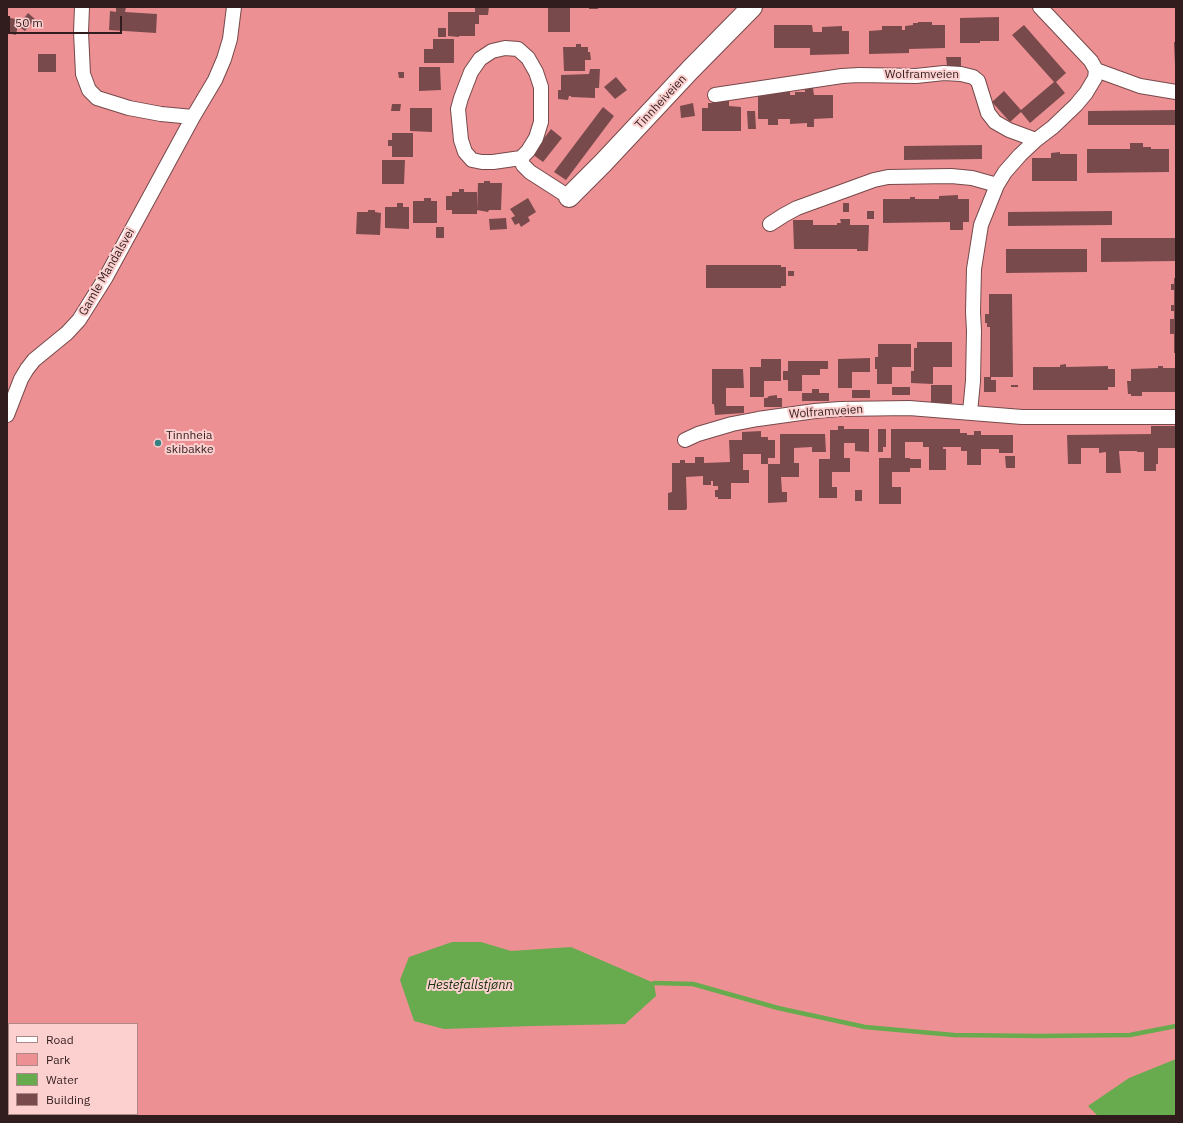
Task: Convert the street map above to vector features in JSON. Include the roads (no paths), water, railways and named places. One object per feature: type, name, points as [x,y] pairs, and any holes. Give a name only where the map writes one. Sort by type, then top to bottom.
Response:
[{"type":"street","points":[[82,7],[81,32],[83,74],[89,90],[97,98],[128,108],[161,114],[193,117]]},
{"type":"street","name":"Gamle Mandalsvei","points":[[7,415],[21,379],[27,369],[46,350],[67,333],[79,320],[90,304],[215,80],[224,59],[230,38],[234,7]]},
{"type":"street","name":"Tinnheiveien","points":[[569,197],[752,7]]},
{"type":"street","points":[[970,412],[973,381],[974,269],[981,225],[997,185],[1020,155],[1053,127],[1083,97],[1095,78],[1096,70],[1091,61],[1040,7]]},
{"type":"street","points":[[505,48],[518,49],[528,58],[536,72],[540,87],[541,122],[536,138],[528,151],[521,158],[493,162],[472,160],[465,152],[461,140],[458,109],[471,72],[480,59],[492,51],[505,48]]},
{"type":"street","points":[[1096,70],[1140,86],[1176,92]]},
{"type":"street","name":"Wolframveien","points":[[715,95],[842,76],[916,76],[944,73],[961,74],[973,77],[978,81],[988,114],[995,122],[1009,130],[1036,140]]},
{"type":"street","points":[[521,158],[524,165],[530,172],[569,197]]},
{"type":"street","points":[[770,224],[784,215],[809,203],[874,180],[888,177],[951,176],[972,178],[997,185]]},
{"type":"street","name":"Wolframveien","points":[[685,440],[698,434],[732,424],[815,411],[909,408],[1022,417],[1176,417]]},
{"type":"water","name":"Hestefallstjønn","points":[[452,942],[481,942],[511,951],[571,947],[654,983],[656,996],[625,1024],[444,1029],[414,1021],[400,980],[409,957]]},
{"type":"water","points":[[1176,1059],[1176,1116],[1098,1116],[1088,1106],[1129,1078]]},
{"type":"waterway","points":[[654,983],[693,984],[778,1008],[865,1027],[954,1035],[1130,1035],[1176,1026]]},
{"type":"place","name":"Tinnheia skibakke","points":[[158,443]]}]
